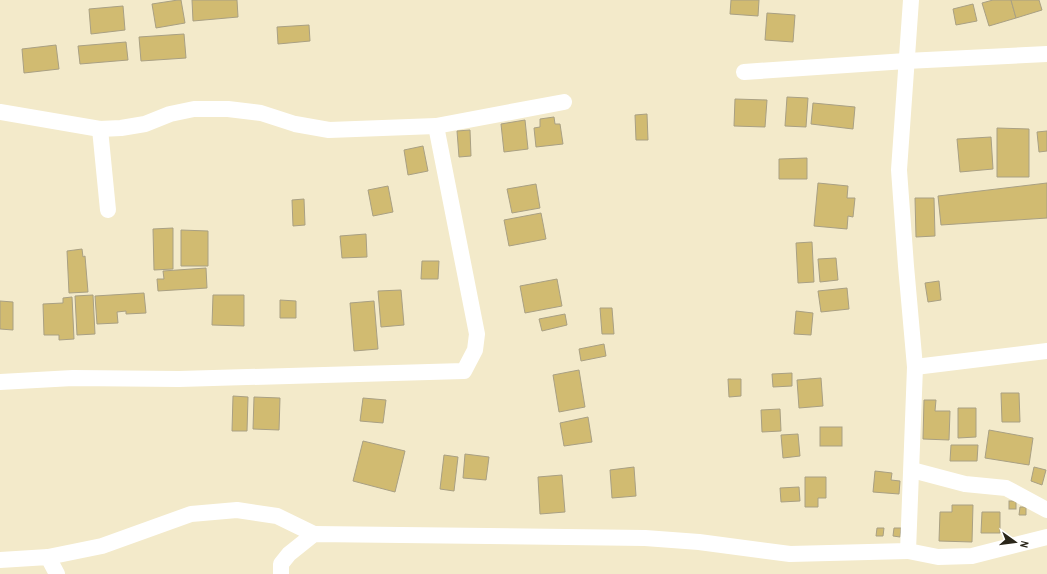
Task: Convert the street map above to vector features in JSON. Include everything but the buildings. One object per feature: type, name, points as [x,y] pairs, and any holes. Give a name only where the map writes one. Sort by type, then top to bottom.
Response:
[{"type":"street","points":[[908,551],[915,367],[899,170],[911,0]]},
{"type":"street","points":[[744,72],[906,61],[1047,54]]},
{"type":"street","points":[[0,112],[100,129],[121,128],[145,124],[170,114],[194,109],[228,108],[261,113],[295,124],[329,130],[436,126],[564,102]]},
{"type":"street","points":[[0,382],[73,378],[179,379],[464,372],[475,350],[477,334],[436,126]]},
{"type":"street","points":[[100,129],[108,210]]},
{"type":"street","points":[[915,367],[1047,351]]},
{"type":"street","points":[[912,470],[965,484],[1006,488],[1047,510]]},
{"type":"street","points":[[0,560],[48,557],[102,546],[191,514],[237,510],[277,516],[314,534],[645,538],[699,542],[790,554],[908,551],[938,558],[972,556],[1047,537]]},
{"type":"street","points":[[281,574],[281,564],[288,554],[314,534]]},
{"type":"street","points":[[48,557],[57,574]]}]
